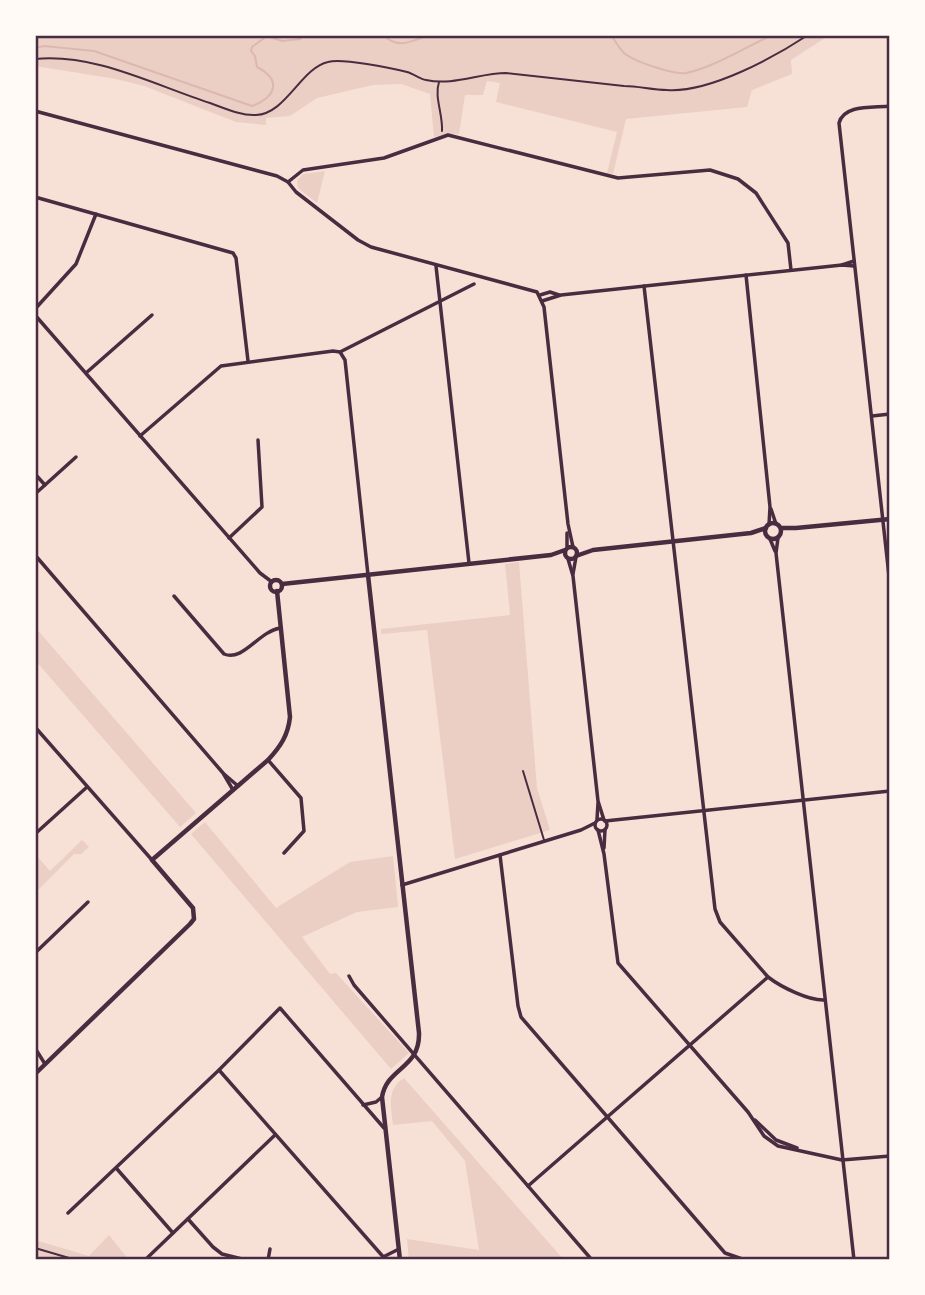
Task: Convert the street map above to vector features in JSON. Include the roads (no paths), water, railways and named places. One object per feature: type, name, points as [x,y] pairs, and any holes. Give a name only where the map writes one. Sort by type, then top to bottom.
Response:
[{"type":"street","points":[[890,106],[849,110],[843,114],[839,123],[890,585]]},
{"type":"street","points":[[35,111],[277,176],[364,244],[436,266],[531,289],[540,295],[572,551],[598,801],[596,822],[604,854],[618,963],[753,1119],[775,1140],[803,1151],[842,1160],[890,1156]]},
{"type":"street","points":[[288,182],[303,170],[384,158],[441,136],[453,136],[618,178],[710,170],[729,174],[756,193],[783,232],[788,243],[791,270]]},
{"type":"street","points":[[35,197],[233,253],[236,258],[248,361]]},
{"type":"street","points":[[35,309],[76,264],[96,214]]},
{"type":"street","points":[[542,301],[561,295],[854,263]]},
{"type":"street","points":[[436,266],[469,564]]},
{"type":"street","points":[[746,275],[770,507],[768,537],[776,553]]},
{"type":"street","points":[[140,436],[221,366],[340,352],[474,284]]},
{"type":"street","points":[[644,286],[715,909],[720,922],[768,977],[818,1000],[825,1000]]},
{"type":"street","points":[[540,295],[550,292],[561,295]]},
{"type":"street","points":[[35,315],[260,573],[272,582]]},
{"type":"street","points":[[86,373],[152,315]]},
{"type":"street","points":[[340,352],[345,360],[419,1033],[414,1056],[390,1078],[382,1097],[401,1260]]},
{"type":"street","points":[[872,416],[890,414]]},
{"type":"street","points":[[229,538],[262,507],[258,440]]},
{"type":"street","points":[[35,494],[76,457]]},
{"type":"street","points":[[35,474],[45,485]]},
{"type":"street","points":[[770,507],[778,526],[776,553],[854,1260]]},
{"type":"street","points":[[272,582],[278,580],[282,584],[751,533],[768,526],[796,528],[890,519]]},
{"type":"street","points":[[751,533],[779,537],[796,528]]},
{"type":"street","points":[[567,558],[572,551]]},
{"type":"street","points":[[567,558],[572,551]]},
{"type":"street","points":[[35,555],[223,773],[238,786]]},
{"type":"street","points":[[551,555],[567,558]]},
{"type":"street","points":[[567,558],[573,576]]},
{"type":"street","points":[[272,582],[271,589],[277,592]]},
{"type":"street","points":[[277,592],[282,584]]},
{"type":"street","points":[[152,860],[268,760],[280,748],[289,732],[290,717],[277,592]]},
{"type":"street","points":[[174,596],[224,654],[231,657],[238,656],[270,630],[280,628]]},
{"type":"street","points":[[35,727],[193,908],[194,919],[35,1074]]},
{"type":"street","points":[[268,760],[301,798],[304,831],[284,853]]},
{"type":"street","points":[[223,773],[233,790]]},
{"type":"street","points":[[35,834],[87,787]]},
{"type":"street","points":[[402,885],[581,830],[605,820],[619,821],[890,791]]},
{"type":"street","points":[[598,801],[605,820],[604,854]]},
{"type":"street","points":[[581,830],[598,830],[619,821]]},
{"type":"street","points":[[500,855],[521,1017],[725,1253],[745,1260]]},
{"type":"street","points":[[35,953],[88,902]]},
{"type":"street","points":[[349,976],[414,1056],[592,1260]]},
{"type":"street","points":[[527,1186],[768,977]]},
{"type":"street","points":[[68,1213],[117,1169],[280,1008],[386,1130]]},
{"type":"street","points":[[35,1048],[45,1064]]},
{"type":"street","points":[[219,1070],[384,1259],[399,1249]]},
{"type":"street","points":[[363,1105],[376,1102],[382,1097]]},
{"type":"street","points":[[145,1260],[275,1135]]},
{"type":"street","points":[[117,1169],[173,1234]]},
{"type":"street","points":[[188,1219],[222,1254],[246,1260]]},
{"type":"street","points":[[268,1260],[270,1249]]},
{"type":"lane","points":[[523,771],[545,841]]},
{"type":"waterway","points":[[35,48],[44,46],[94,51],[252,106],[266,98],[273,88],[270,77],[257,67],[252,47],[267,36],[282,41],[300,39],[302,35]]},
{"type":"waterway","points":[[384,35],[389,40],[400,43],[429,35]]},
{"type":"waterway","points":[[611,35],[622,51],[636,60],[680,73],[707,66],[772,35]]}]
